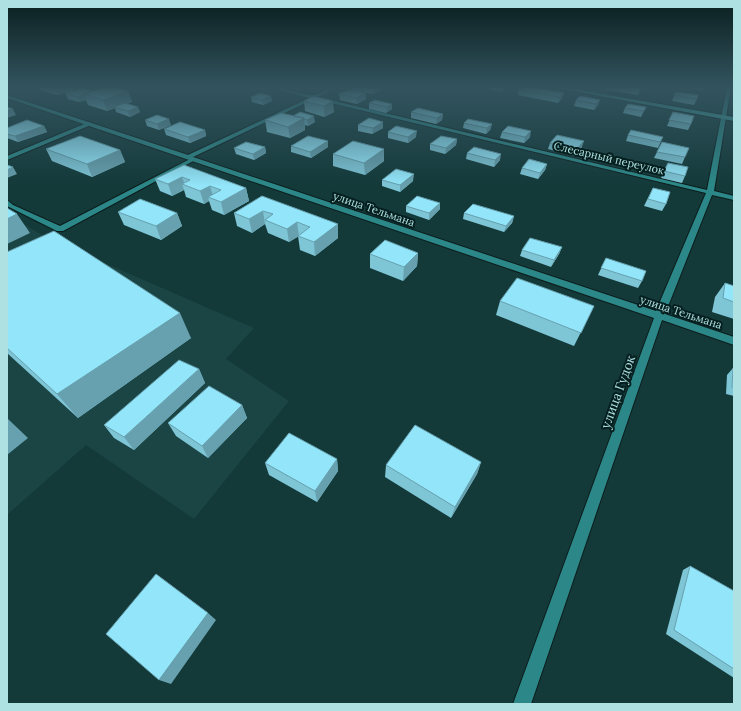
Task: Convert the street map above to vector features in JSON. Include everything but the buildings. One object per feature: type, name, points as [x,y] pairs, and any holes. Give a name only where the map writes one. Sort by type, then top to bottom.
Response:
[{"type":"street","name":"улица Тельмана","points":[[77,120],[734,341]]},
{"type":"street","points":[[7,202],[10,206],[60,229],[191,158],[269,120]]},
{"type":"street","name":"Слесарный переулок","points":[[407,120],[734,198]]},
{"type":"street","name":"улица Гудок","points":[[522,704],[659,317],[710,192],[728,120]]},
{"type":"street","points":[[7,158],[88,124]]},
{"type":"shaded area","points":[[7,214],[47,238],[254,328],[226,359],[289,401],[194,519],[86,445],[7,515]]}]
